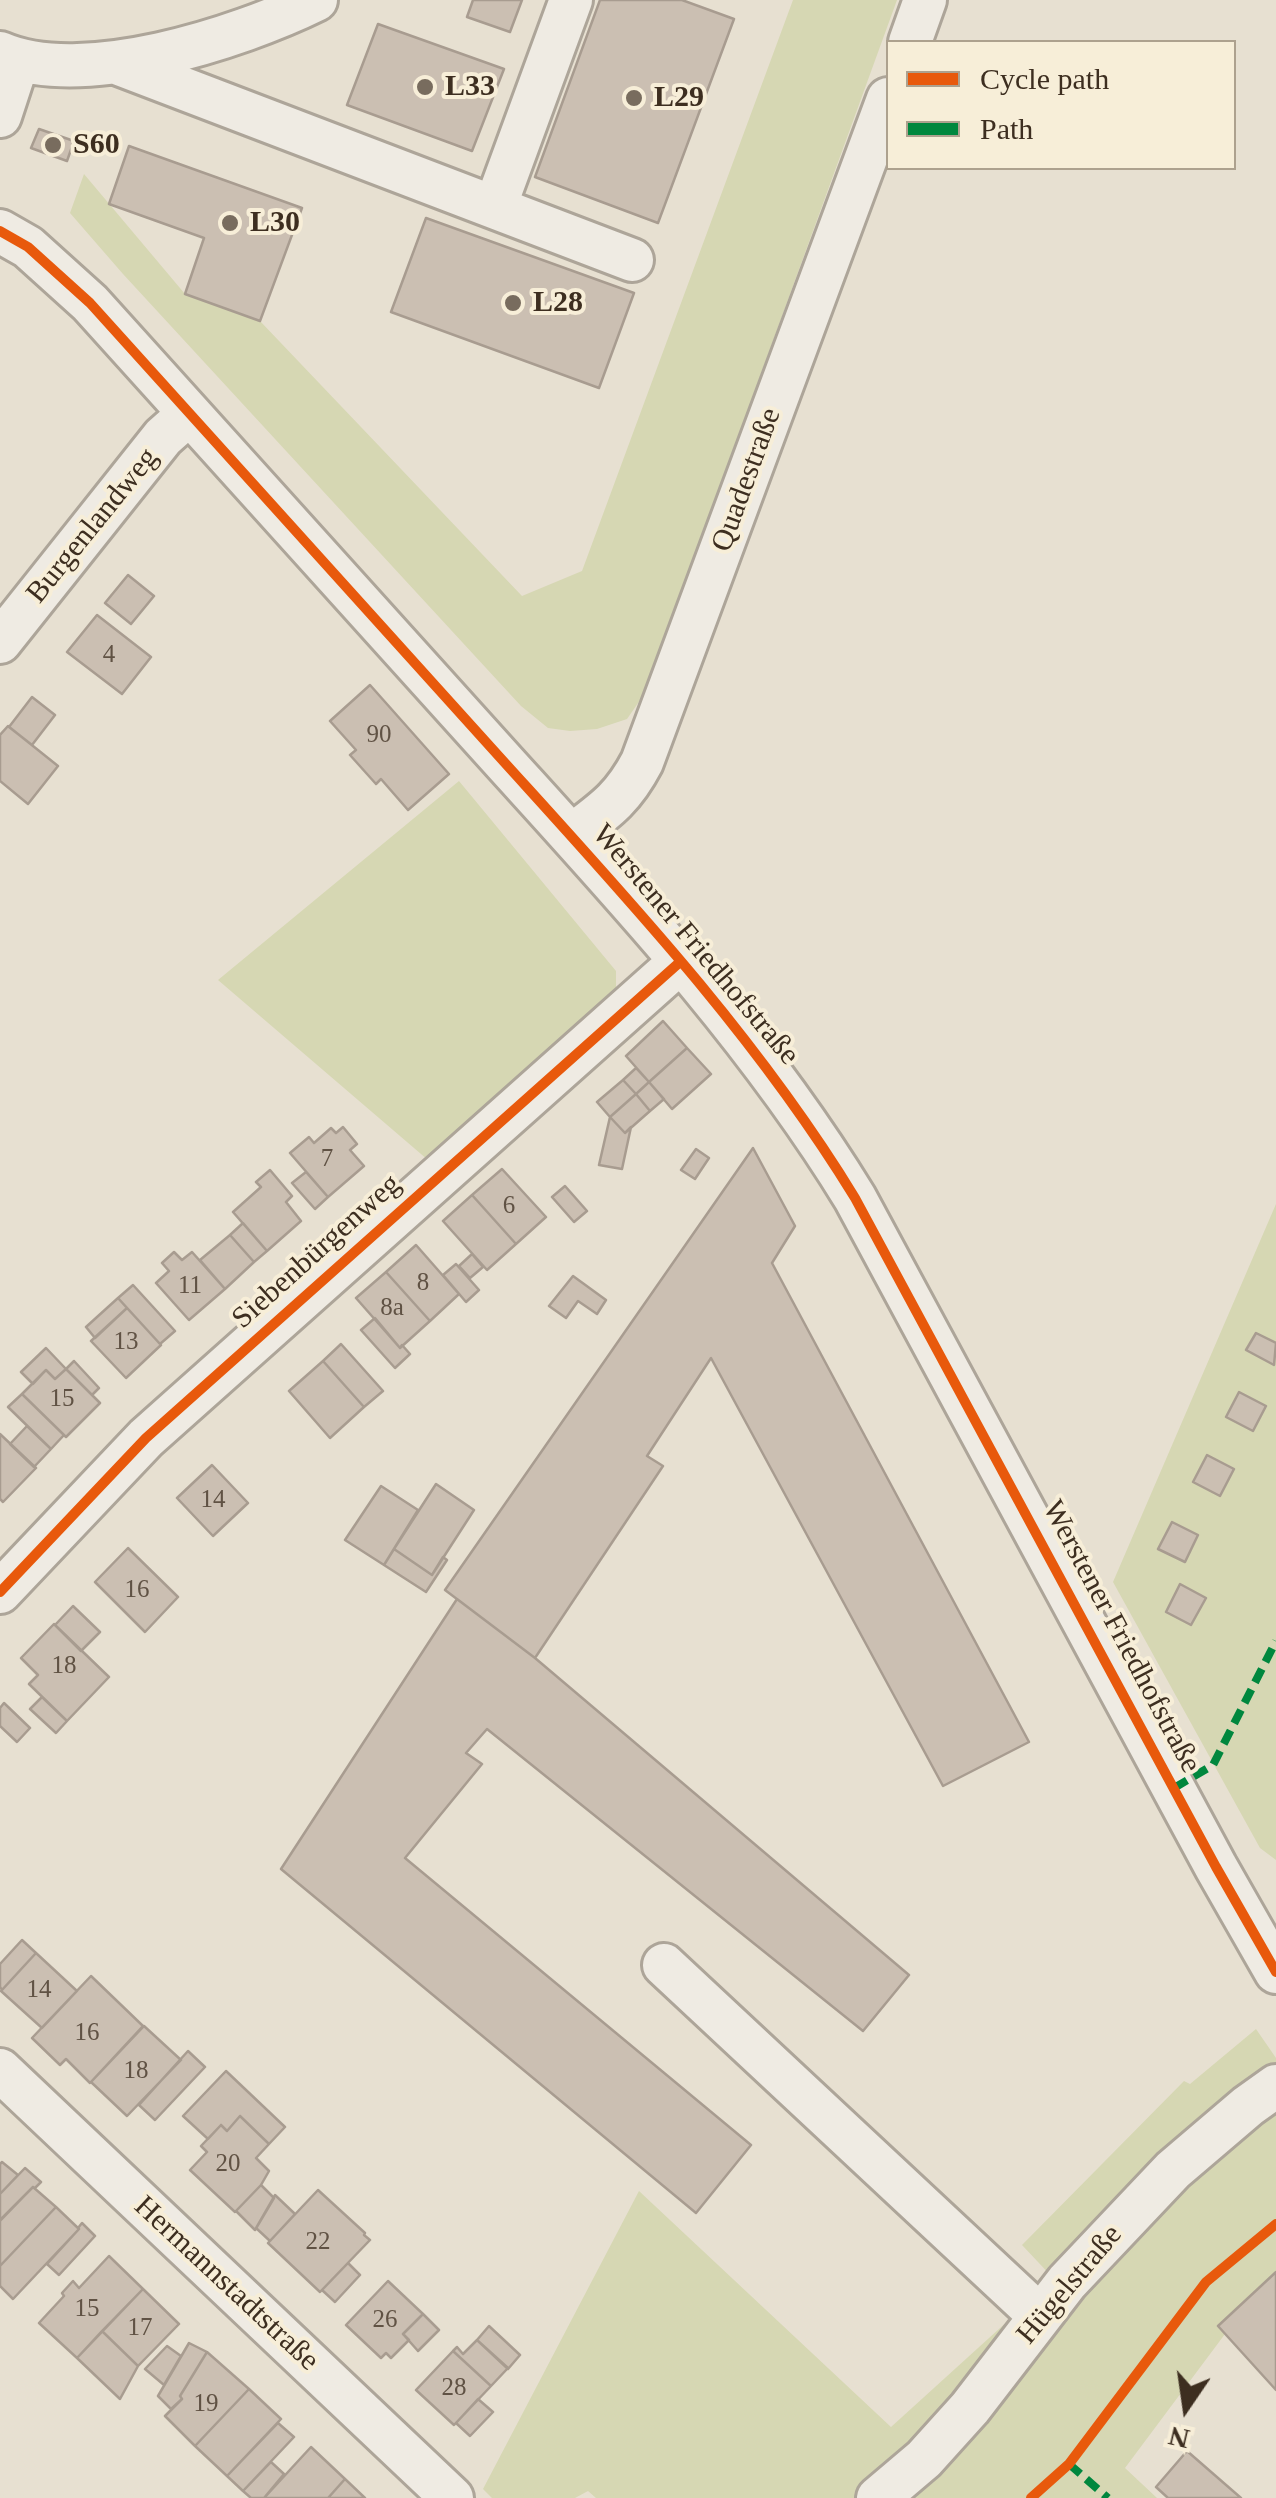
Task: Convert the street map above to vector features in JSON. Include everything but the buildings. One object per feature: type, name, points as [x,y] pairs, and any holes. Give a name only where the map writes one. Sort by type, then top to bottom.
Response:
[{"type":"street","points":[[0,116],[9,57],[67,66],[119,64],[236,32],[316,0]]},
{"type":"street","points":[[495,207],[571,0]]},
{"type":"street","points":[[911,40],[926,0]]},
{"type":"street","points":[[119,64],[632,260]]},
{"type":"street","name":"Quadestraße","points":[[571,836],[611,806],[629,787],[642,762],[886,105]]},
{"type":"street","name":"Werstener Friedhofstraße","points":[[0,231],[28,247],[90,302],[571,836],[770,1071],[820,1140],[855,1198],[1276,1972]]},
{"type":"street","name":"Burgenlandweg","points":[[0,642],[164,437],[189,414]]},
{"type":"street","name":"Siebenbürgenweg","points":[[0,1592],[146,1438],[680,962]]},
{"type":"street","points":[[664,1965],[1040,2316]]},
{"type":"street","name":"Hermannstadtstraße","points":[[0,2070],[452,2498]]},
{"type":"street","name":"Hügelstraße","points":[[878,2498],[924,2459],[970,2408],[1067,2282],[1173,2170],[1276,2086]]},
{"type":"green space","points":[[793,0],[897,0],[645,693],[627,719],[597,729],[548,728],[521,706],[70,213],[84,174],[185,294],[260,321],[522,596],[582,571]]},
{"type":"green space","points":[[459,781],[616,971],[616,990],[428,1160],[218,980]]},
{"type":"green space","points":[[1276,1204],[1276,1860],[1260,1848],[1113,1582]]},
{"type":"green space","points":[[1256,2029],[1276,2058],[1276,2273],[1218,2325],[1225,2334],[1125,2468],[1157,2498],[596,2498],[588,2491],[575,2498],[492,2498],[483,2489],[639,2191],[891,2427],[1054,2279],[1022,2245],[1184,2081],[1190,2084]]},
{"type":"marked path","points":[[1174,1788],[1213,1765],[1276,1641]]},
{"type":"marked path","points":[[1069,2464],[1108,2498]]},
{"type":"cycle path","points":[[0,231],[28,247],[90,303],[645,919],[777,1082],[855,1198],[1276,1972]]},
{"type":"cycle path","points":[[0,1592],[146,1438],[680,962]]},
{"type":"cycle path","points":[[1031,2498],[1069,2464],[1206,2282],[1276,2224]]},
{"type":"place","name":"L33","points":[[425,87]]},
{"type":"place","name":"L29","points":[[634,98]]},
{"type":"place","name":"S60","points":[[53,145]]},
{"type":"place","name":"L30","points":[[230,223]]},
{"type":"place","name":"L28","points":[[513,303]]}]
